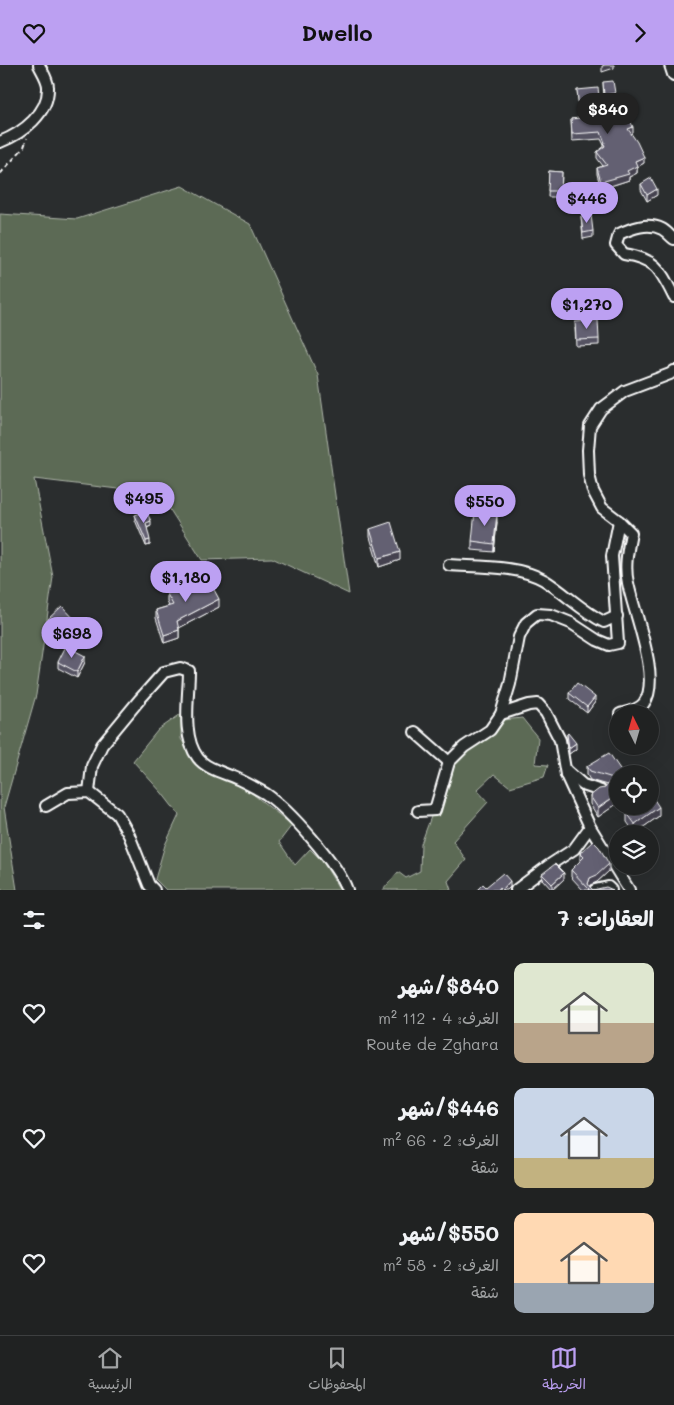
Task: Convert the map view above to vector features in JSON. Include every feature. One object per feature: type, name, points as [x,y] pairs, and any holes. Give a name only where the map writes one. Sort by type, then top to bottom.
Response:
[{"type":"street","points":[[0,142],[35,120],[46,104],[48,85],[39,65]]},
{"type":"street","points":[[671,65],[674,74]]},
{"type":"street","points":[[674,239],[661,229],[646,226],[630,229],[619,234],[616,245],[624,254],[642,257],[659,269],[674,297]]},
{"type":"street","points":[[641,705],[650,688],[650,671],[628,583],[626,567],[631,533],[602,507],[593,491],[589,475],[588,450],[590,426],[601,409],[626,391],[674,371]]},
{"type":"street","points":[[418,811],[435,810],[449,761],[464,747],[490,730],[500,715],[510,684],[519,637],[526,623],[538,614],[551,615],[571,623],[597,640],[609,645],[618,643],[612,557],[619,521]]},
{"type":"street","points":[[449,565],[523,572],[543,580],[594,617],[604,622],[617,616]]},
{"type":"street","points":[[89,791],[92,766],[102,745],[164,672],[180,668],[189,671],[187,717],[190,742],[198,759],[209,767],[233,776],[266,794],[301,826],[326,857],[346,890]]},
{"type":"street","points":[[500,715],[529,705],[538,704],[546,713],[560,740],[566,775],[590,827],[629,890]]},
{"type":"street","points":[[415,732],[449,761]]},
{"type":"street","points":[[565,769],[583,785],[601,791]]},
{"type":"street","points":[[46,806],[68,793],[89,791],[117,814],[130,835],[148,885],[154,890]]},
{"type":"street","points":[[516,890],[574,849],[590,827]]},
{"type":"street","points":[[595,890],[608,887],[611,890]]},
{"type":"path","points":[[0,174],[24,147],[27,138]]},
{"type":"green space","points":[[182,186],[250,224],[318,375],[349,594],[272,558],[202,560],[160,494],[34,479],[53,577],[36,695],[4,807],[17,890],[0,890],[0,214],[77,219]]},
{"type":"green space","points":[[181,714],[181,739],[198,766],[249,791],[292,825],[279,842],[295,865],[310,849],[323,862],[340,890],[166,890],[155,879],[165,845],[179,815],[133,761],[158,730]]},
{"type":"green space","points":[[522,718],[538,738],[535,764],[548,765],[544,777],[510,787],[494,774],[477,790],[488,802],[453,841],[466,860],[448,881],[451,890],[383,890],[398,872],[406,878],[420,871],[421,844],[436,803],[448,755],[470,737],[495,721]]},
{"type":"building","points":[[613,81],[615,93],[604,95],[603,82]]},
{"type":"building","points":[[598,88],[602,120],[625,109],[633,127],[628,129],[644,157],[635,161],[637,166],[627,171],[629,174],[601,182],[597,168],[607,165],[597,152],[605,146],[601,132],[572,134],[571,119],[580,118],[577,90]]},
{"type":"building","points":[[549,171],[562,172],[561,191],[548,191]]},
{"type":"building","points":[[651,178],[657,189],[647,195],[641,184]]},
{"type":"building","points":[[591,215],[593,231],[583,233],[581,216]]},
{"type":"building","points":[[598,320],[599,339],[576,340],[575,322]]},
{"type":"building","points":[[146,511],[151,521],[146,523],[150,540],[146,541],[135,515]]},
{"type":"building","points":[[475,511],[497,513],[494,544],[472,541]]},
{"type":"building","points":[[391,522],[400,552],[379,558],[370,529]]},
{"type":"building","points":[[205,573],[219,599],[177,621],[179,630],[164,635],[156,610],[173,605],[167,594]]},
{"type":"building","points":[[62,606],[77,622],[63,635],[48,619]]},
{"type":"building","points":[[66,646],[85,656],[77,672],[58,662]]},
{"type":"building","points":[[577,683],[595,697],[587,707],[569,693]]},
{"type":"building","points":[[567,734],[576,743],[569,748]]},
{"type":"building","points":[[609,753],[617,765],[609,765],[609,777],[590,771],[587,766]]},
{"type":"building","points":[[609,782],[609,800],[598,808],[590,796],[599,789],[605,788]]},
{"type":"building","points":[[628,815],[648,815],[635,824]]},
{"type":"building","points":[[593,841],[609,864],[597,875],[590,878],[588,884],[593,890],[588,890],[571,870],[584,857],[580,853]]},
{"type":"building","points":[[555,864],[564,873],[552,884],[542,874]]},
{"type":"building","points":[[503,873],[510,881],[502,890],[500,888],[499,890],[477,890],[483,884],[486,887]]},
{"type":"building","points":[[606,887],[613,890],[593,890]]}]
